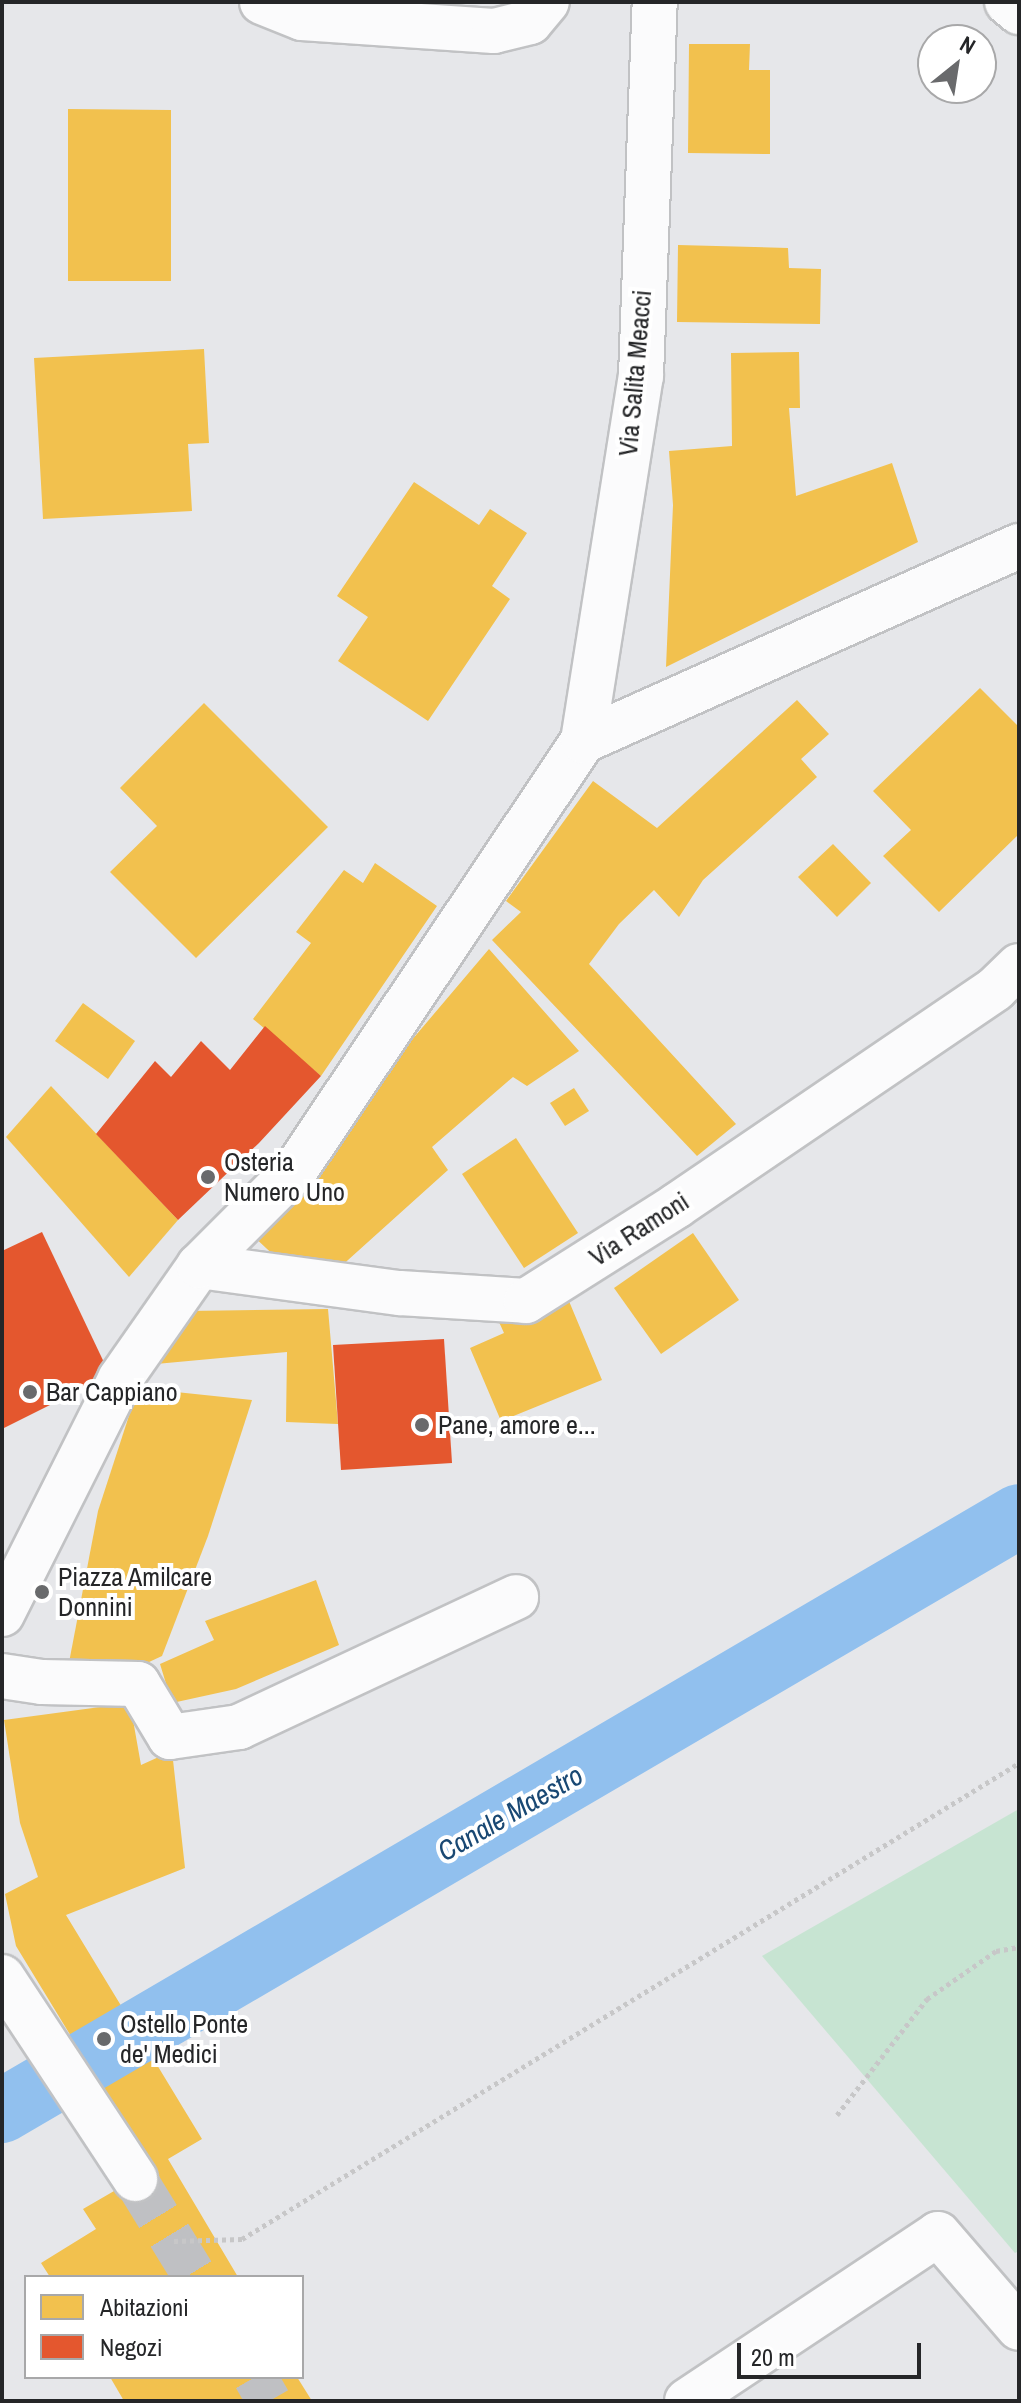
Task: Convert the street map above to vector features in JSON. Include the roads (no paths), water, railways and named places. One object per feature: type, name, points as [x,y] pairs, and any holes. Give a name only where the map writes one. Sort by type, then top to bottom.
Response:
[{"type":"street","points":[[262,2],[302,18],[494,31],[530,22],[547,2]]},
{"type":"street","name":"Via Salita Meacci","points":[[583,741],[641,376],[655,2]]},
{"type":"street","points":[[1007,2],[1019,12]]},
{"type":"street","points":[[2,1614],[120,1379],[199,1266],[296,1169],[583,741],[1019,546]]},
{"type":"street","name":"Via Ramoni","points":[[199,1266],[400,1293],[526,1301],[689,1197],[995,989],[1019,966]]},
{"type":"street","points":[[2,1676],[42,1682],[138,1684],[170,1737],[239,1727],[516,1597]]},
{"type":"street","points":[[2,1977],[135,2179]]},
{"type":"street","points":[[687,2401],[938,2234],[1019,2328]]},
{"type":"waterway","name":"Canale Maestro","points":[[2,2111],[1019,1516]]},
{"type":"tunnel","points":[[135,2179],[194,2275]]},
{"type":"tunnel","points":[[256,2379],[269,2401]]},
{"type":"place","name":"Osteria Numero Uno","points":[[208,1177]]},
{"type":"place","name":"Bar Cappiano","points":[[30,1392]]},
{"type":"place","name":"Pane, amore e...","points":[[422,1425]]},
{"type":"place","name":"Piazza Amilcare Donnini","points":[[42,1592]]},
{"type":"place","name":"Ostello Ponte de' Medici","points":[[104,2039]]}]
